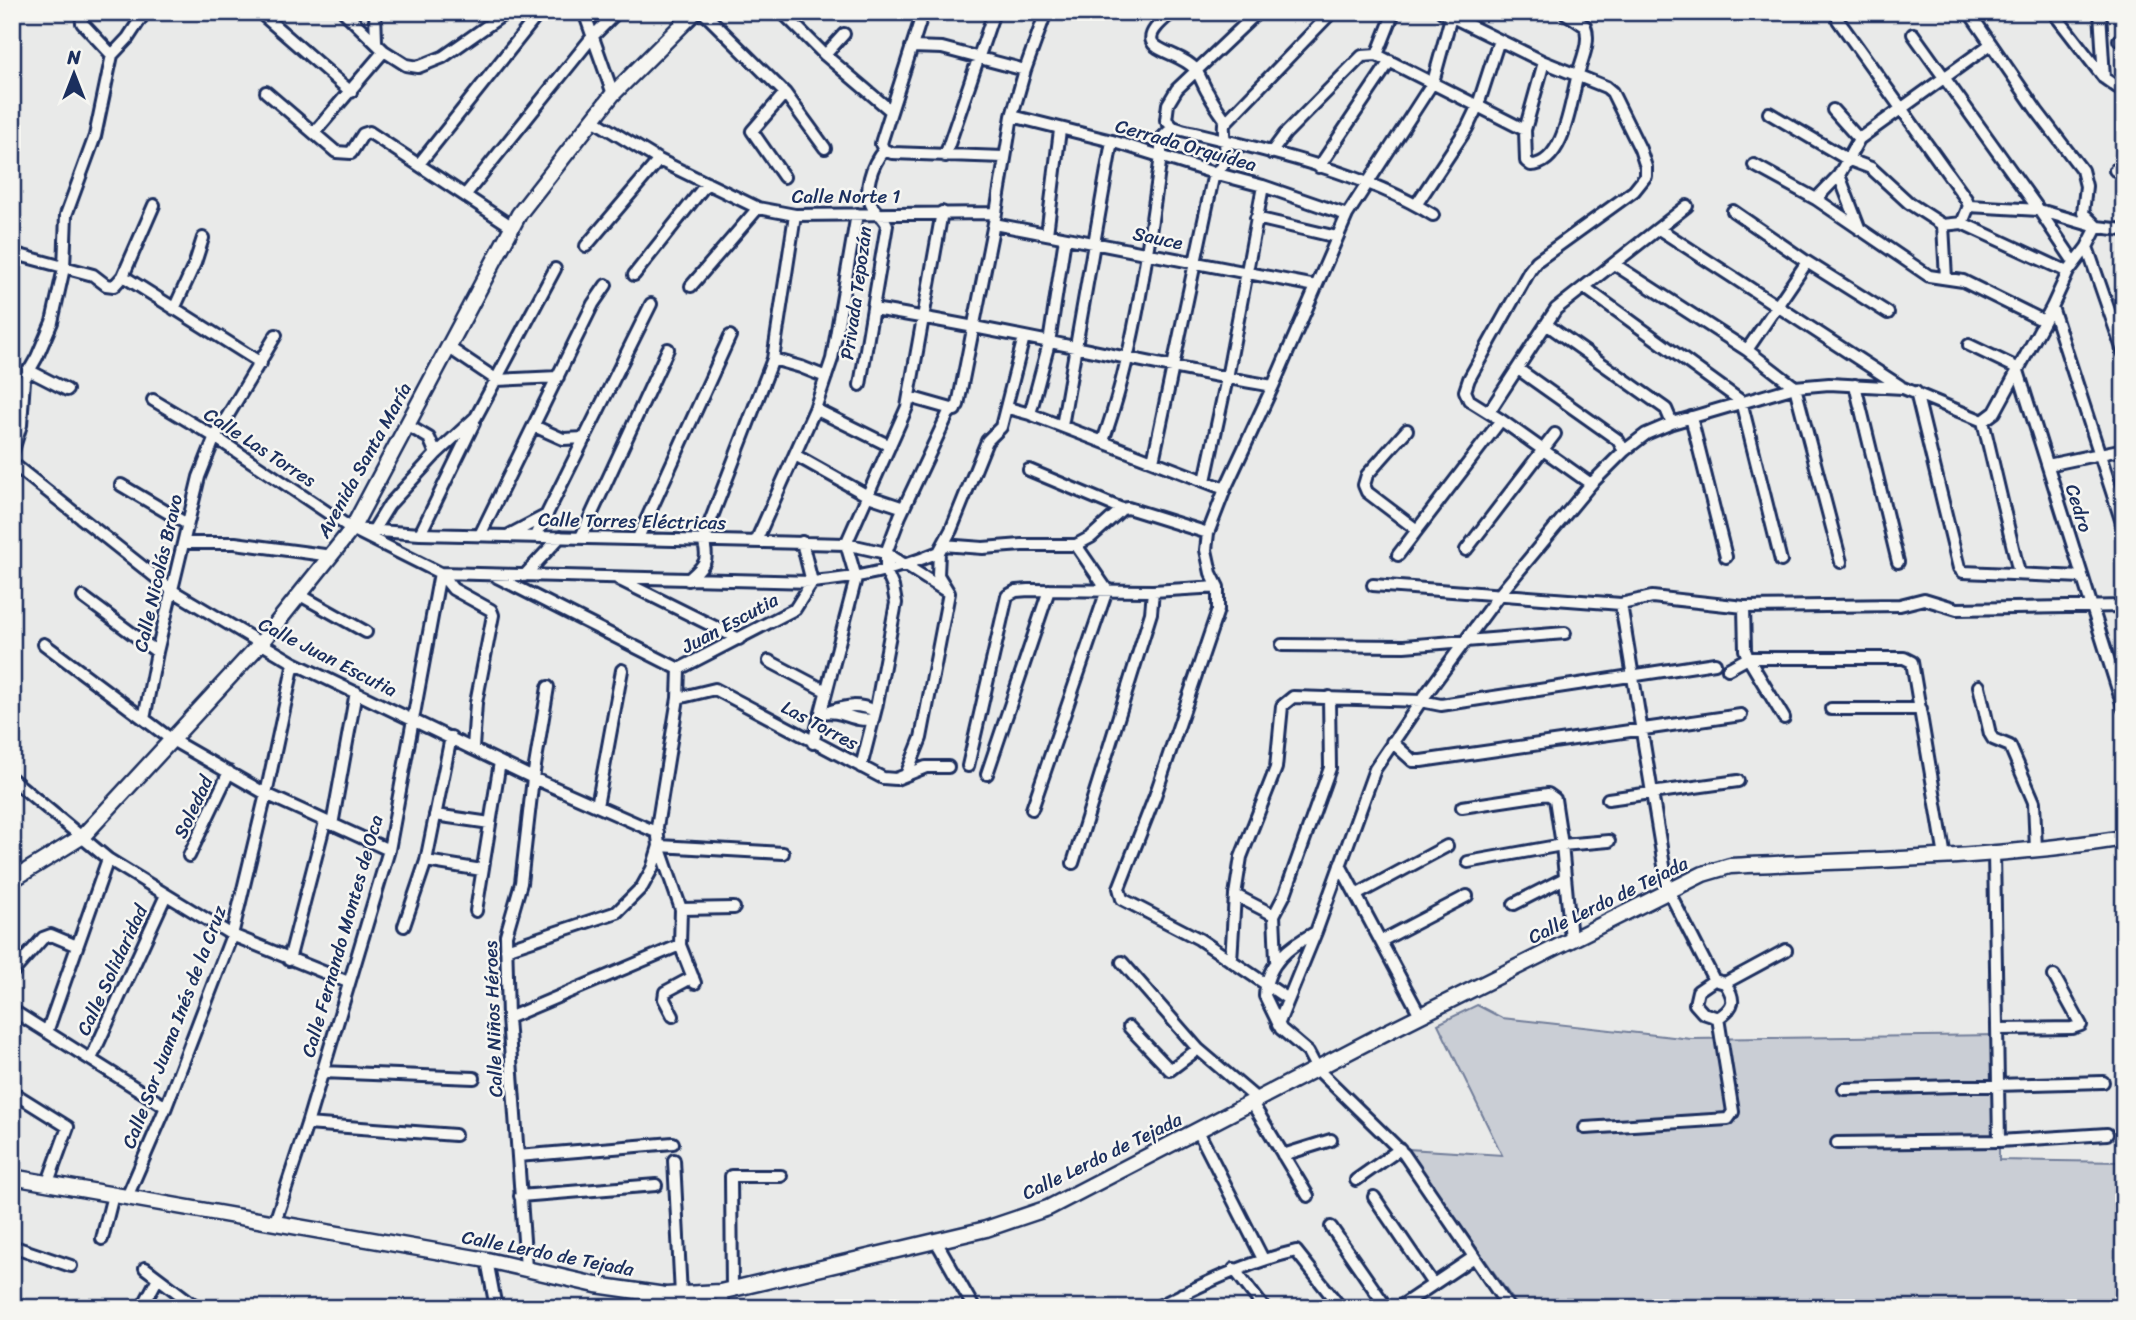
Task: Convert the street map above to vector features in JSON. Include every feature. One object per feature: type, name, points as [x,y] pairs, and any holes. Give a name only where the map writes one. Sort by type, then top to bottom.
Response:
[{"type":"main road","name":"Avenida Santa María","points":[[12,880],[83,836],[260,644],[332,556],[352,528],[511,226],[613,94],[695,12]]},
{"type":"main road","name":"Calle Lerdo de Tejada","points":[[12,1177],[487,1260],[596,1285],[681,1295],[726,1290],[986,1229],[1048,1208],[1420,1015],[1703,874],[1731,866],[1945,857],[2124,838]]},
{"type":"street","points":[[12,454],[21,425],[22,392],[28,370],[49,329],[64,268],[68,210],[95,136],[112,55],[128,38],[145,12]]},
{"type":"street","points":[[344,12],[384,51],[406,65],[418,67],[430,64],[507,12]]},
{"type":"street","points":[[375,12],[376,41]]},
{"type":"street","points":[[419,164],[540,12]]},
{"type":"street","points":[[584,12],[613,94]]},
{"type":"street","points":[[466,194],[593,36],[617,12]]},
{"type":"street","points":[[703,12],[785,93],[825,148]]},
{"type":"street","points":[[782,12],[825,55],[891,111]]},
{"type":"street","name":"Privada Tepozán","points":[[860,384],[887,225],[872,206],[869,183],[875,160],[884,150],[881,144],[923,12]]},
{"type":"street","points":[[946,156],[994,12]]},
{"type":"street","points":[[861,767],[896,603],[886,570],[886,553],[948,414],[958,405],[995,219],[1012,116],[1046,12]]},
{"type":"street","points":[[1173,12],[1157,26],[1152,36],[1157,48],[1196,70],[1226,121]]},
{"type":"street","points":[[1258,12],[1177,89],[1168,104],[1166,120],[1173,127],[1319,167],[1368,184],[1433,215]]},
{"type":"street","points":[[1153,461],[1175,369],[1214,173],[1220,170],[1227,153],[1223,128],[1226,121],[1332,12]]},
{"type":"street","points":[[1377,55],[1394,12]]},
{"type":"street","points":[[1544,62],[1525,130],[1526,161],[1531,165],[1539,164],[1553,152],[1565,129],[1587,42],[1583,23],[1564,12]]},
{"type":"street","points":[[1969,12],[2037,111],[2082,170],[2086,186],[2083,213],[2096,227]]},
{"type":"street","points":[[2053,12],[2104,78],[2124,92]]},
{"type":"street","points":[[2100,12],[2104,78]]},
{"type":"street","points":[[1288,999],[1199,939],[1122,899],[1119,888],[1156,796],[1218,610],[1218,587],[1211,573],[1206,550],[1208,533],[1224,489],[1273,386],[1347,215],[1433,82],[1447,14],[1544,62],[1597,82],[1612,92],[1646,167],[1646,176],[1634,191],[1546,253],[1530,270],[1469,379],[1465,391],[1469,400],[1501,419],[1591,484]]},
{"type":"street","points":[[81,15],[82,23],[112,55]]},
{"type":"street","points":[[265,17],[351,92]]},
{"type":"street","points":[[1838,20],[1966,199],[1969,206],[1962,223]]},
{"type":"street","points":[[825,55],[844,33]]},
{"type":"street","points":[[1913,34],[2039,210],[2071,267]]},
{"type":"street","points":[[1416,205],[1454,150],[1478,106],[1499,40]]},
{"type":"street","points":[[1816,199],[1839,175],[1859,139],[1991,44]]},
{"type":"street","points":[[911,47],[942,48],[1025,70]]},
{"type":"street","points":[[314,133],[384,51]]},
{"type":"street","points":[[1271,153],[1285,134],[1362,57],[1377,55],[1525,130]]},
{"type":"street","points":[[1319,167],[1390,61]]},
{"type":"street","points":[[266,92],[336,152],[351,153],[363,134],[369,132],[511,226]]},
{"type":"street","points":[[784,177],[752,131],[785,93]]},
{"type":"street","points":[[1833,110],[1859,139]]},
{"type":"street","points":[[1769,113],[1847,159],[1871,169],[1909,203],[1943,225],[1962,223],[2071,267]]},
{"type":"street","name":"Cerrada Orquídea","points":[[1012,116],[1112,141],[1262,186],[1347,215]]},
{"type":"street","name":"Calle Norte 1","points":[[593,120],[659,160],[758,208],[795,215],[942,212],[995,219]]},
{"type":"street","points":[[1103,442],[1126,359],[1147,253],[1161,139],[1173,127]]},
{"type":"street","points":[[1047,234],[1060,130]]},
{"type":"street","points":[[1062,426],[1112,141]]},
{"type":"street","points":[[884,150],[892,153],[1004,157]]},
{"type":"street","points":[[586,246],[659,160]]},
{"type":"street","points":[[1754,165],[1816,199],[1929,276],[1963,281],[2044,321]]},
{"type":"street","points":[[1839,175],[1860,230]]},
{"type":"street","points":[[634,275],[707,183]]},
{"type":"street","points":[[1205,481],[1262,186]]},
{"type":"street","points":[[12,253],[93,275],[106,285],[116,285],[154,205]]},
{"type":"street","points":[[1489,412],[1556,309],[1687,206]]},
{"type":"street","points":[[1969,206],[2039,210],[2096,227],[2124,230]]},
{"type":"street","points":[[691,286],[758,208]]},
{"type":"street","points":[[1733,211],[1888,313]]},
{"type":"street","points":[[813,743],[826,712],[826,691],[856,578],[846,544],[907,407],[942,212]]},
{"type":"street","points":[[756,541],[815,410],[832,359],[857,214]]},
{"type":"street","points":[[688,580],[703,566],[708,555],[703,540],[773,359],[795,215]]},
{"type":"street","points":[[1256,218],[1337,237]]},
{"type":"street","name":"Sauce","points":[[995,219],[1065,238],[1316,286]]},
{"type":"street","points":[[1943,225],[1946,278]]},
{"type":"street","points":[[1983,421],[1995,412],[2071,267],[2087,247],[2096,227]]},
{"type":"street","points":[[1659,229],[1903,388]]},
{"type":"street","points":[[174,309],[203,238]]},
{"type":"street","points":[[1030,414],[1049,343],[1065,238]]},
{"type":"street","points":[[2087,247],[2124,354]]},
{"type":"street","points":[[1747,350],[1807,262]]},
{"type":"street","points":[[1614,264],[1747,350],[1795,387],[1841,562]]},
{"type":"street","points":[[420,534],[476,417],[555,268]]},
{"type":"street","points":[[122,276],[261,363]]},
{"type":"street","points":[[480,535],[593,304],[606,285]]},
{"type":"street","points":[[1584,287],[1741,401],[1781,561]]},
{"type":"street","points":[[536,536],[651,304]]},
{"type":"street","points":[[2052,307],[2124,529]]},
{"type":"street","points":[[873,309],[973,326],[1175,369],[1273,386]]},
{"type":"street","points":[[1546,324],[1666,409],[1672,423]]},
{"type":"street","name":"Calle Nicolás Bravo","points":[[144,719],[199,477],[215,437],[276,335]]},
{"type":"street","points":[[638,538],[730,335]]},
{"type":"street","points":[[906,775],[921,738],[949,593],[938,575],[941,549],[987,442],[1001,427],[1024,337]]},
{"type":"street","points":[[1969,345],[2018,371]]},
{"type":"street","points":[[449,347],[497,380],[558,377]]},
{"type":"street","points":[[581,537],[668,349]]},
{"type":"street","points":[[773,359],[826,377]]},
{"type":"street","points":[[1518,369],[1618,440],[1624,451]]},
{"type":"street","points":[[28,370],[67,390]]},
{"type":"street","name":"Cedro","points":[[2018,371],[2124,709]]},
{"type":"street","points":[[1278,1025],[1316,932],[1375,769],[1499,595],[1591,484],[1624,451],[1647,434],[1692,416],[1795,387],[1829,384],[1903,388],[1983,421]]},
{"type":"street","points":[[1855,384],[1898,562]]},
{"type":"street","points":[[1916,392],[1959,568],[1963,572],[2082,577]]},
{"type":"street","points":[[909,397],[955,410]]},
{"type":"street","name":"Calle Las Torres","points":[[153,400],[215,437],[352,528],[440,573],[453,589],[491,610],[493,615],[476,703],[473,748]]},
{"type":"street","points":[[1008,408],[1062,426],[1224,489]]},
{"type":"street","points":[[815,410],[890,446]]},
{"type":"street","points":[[1692,416],[1726,557]]},
{"type":"street","points":[[373,531],[390,505],[436,454],[476,417]]},
{"type":"street","points":[[1398,555],[1501,419]]},
{"type":"street","points":[[1983,421],[2019,573]]},
{"type":"street","points":[[407,425],[429,438],[436,454]]},
{"type":"street","points":[[534,426],[563,439],[585,438]]},
{"type":"street","points":[[1407,430],[1367,475],[1364,485],[1367,492],[1417,530]]},
{"type":"street","points":[[1466,550],[1555,434]]},
{"type":"street","points":[[2048,465],[2124,449]]},
{"type":"street","points":[[794,455],[868,496],[904,508]]},
{"type":"street","name":"Calle Juan Escutia","points":[[12,463],[173,591],[260,644],[533,778],[658,833]]},
{"type":"street","points":[[1029,470],[1122,509],[1137,510],[1208,533]]},
{"type":"street","points":[[121,485],[187,524]]},
{"type":"street","points":[[440,573],[812,582],[856,578],[906,566],[941,549],[1076,545],[1091,537],[1122,509]]},
{"type":"street","points":[[507,536],[547,515]]},
{"type":"street","name":"Calle Torres Eléctricas","points":[[352,528],[420,534],[846,544],[886,553],[949,593]]},
{"type":"street","points":[[524,576],[560,537]]},
{"type":"street","points":[[802,542],[812,582]]},
{"type":"street","points":[[184,543],[235,543],[332,556]]},
{"type":"street","points":[[1076,545],[1107,590]]},
{"type":"street","name":"Calle Fernando Montes de Oca","points":[[275,1222],[307,1124],[388,850],[440,573]]},
{"type":"street","points":[[494,575],[679,669]]},
{"type":"street","points":[[615,578],[739,639]]},
{"type":"street","name":"Juan Escutia","points":[[678,698],[679,669],[795,609],[812,582]]},
{"type":"street","points":[[1373,585],[1621,604],[1652,597],[1744,607],[1900,605],[1924,599],[1957,609],[2124,606]]},
{"type":"street","points":[[968,766],[1007,596],[1016,591],[1153,591],[1218,587]]},
{"type":"street","points":[[987,774],[1049,590]]},
{"type":"street","points":[[1032,809],[1107,590]]},
{"type":"street","points":[[1073,863],[1152,613],[1153,591]]},
{"type":"street","points":[[300,595],[366,632]]},
{"type":"street","points":[[83,597],[158,652]]},
{"type":"street","points":[[1621,604],[1668,890],[1720,981],[1732,993],[1732,1005],[1728,1012],[1718,1018],[1703,1013],[1695,1004],[1698,991],[1720,981],[1786,950]]},
{"type":"street","points":[[1744,607],[1745,650],[1784,718]]},
{"type":"street","points":[[1282,645],[1404,646],[1565,633]]},
{"type":"street","points":[[44,644],[172,740],[266,794],[388,850]]},
{"type":"street","points":[[1728,669],[1748,658],[1904,658],[1912,662],[1945,857]]},
{"type":"street","points":[[769,661],[826,691]]},
{"type":"street","name":"Calle Sor Juana Inés de la Cruz","points":[[102,1239],[120,1196],[166,1107],[232,935],[294,663]]},
{"type":"street","points":[[1231,961],[1235,895],[1241,857],[1276,768],[1282,706],[1293,696],[1421,701],[1441,705],[1715,663]]},
{"type":"street","points":[[597,806],[622,670]]},
{"type":"street","points":[[1979,685],[1990,734],[1993,739],[2010,746],[2034,802],[2036,849]]},
{"type":"street","name":"Calle Niños Héroes","points":[[526,1268],[508,1018],[506,935],[521,883],[533,778],[548,687]]},
{"type":"street","name":"Las Torres","points":[[678,698],[715,689],[883,778],[896,779],[926,767],[948,767]]},
{"type":"street","points":[[289,960],[328,824],[356,692]]},
{"type":"street","points":[[1329,697],[1330,768],[1285,894],[1274,915],[1276,960],[1265,996],[1278,1025],[1307,1052],[1317,1069],[1400,1149],[1509,1308]]},
{"type":"street","points":[[673,1016],[664,999],[665,992],[694,980],[680,945],[681,909],[659,846],[658,833],[678,698]]},
{"type":"street","points":[[826,712],[849,705],[861,705],[874,715]]},
{"type":"street","points":[[1831,709],[1921,709]]},
{"type":"street","points":[[1392,742],[1413,761],[1421,761],[1741,715]]},
{"type":"street","points":[[404,926],[426,861],[451,737]]},
{"type":"street","points":[[476,911],[500,762]]},
{"type":"street","name":"Soledad","points":[[189,856],[229,772]]},
{"type":"street","points":[[12,779],[108,859],[232,935],[348,982]]},
{"type":"street","points":[[1608,799],[1738,781]]},
{"type":"street","points":[[1462,807],[1548,794],[1555,799],[1571,939]]},
{"type":"street","points":[[435,815],[490,823]]},
{"type":"street","points":[[1468,862],[1562,845],[1609,841]]},
{"type":"street","points":[[506,948],[617,912],[642,887],[652,869],[659,846]]},
{"type":"street","points":[[659,846],[783,853]]},
{"type":"street","points":[[1356,895],[1447,846]]},
{"type":"street","points":[[1994,853],[1999,1141]]},
{"type":"street","points":[[47,1032],[108,859]]},
{"type":"street","points":[[426,861],[482,870]]},
{"type":"street","points":[[1340,864],[1420,1015]]},
{"type":"street","points":[[1514,904],[1565,878]]},
{"type":"street","name":"Calle Solidaridad","points":[[90,1059],[166,895]]},
{"type":"street","points":[[1235,895],[1274,915]]},
{"type":"street","points":[[1381,941],[1467,896]]},
{"type":"street","points":[[681,909],[734,908]]},
{"type":"street","points":[[1276,960],[1288,948],[1316,932]]},
{"type":"street","points":[[12,972],[43,938],[51,935],[77,946]]},
{"type":"street","points":[[508,1018],[680,945]]},
{"type":"street","points":[[1122,962],[1198,1049],[1255,1101],[1307,1196]]},
{"type":"street","points":[[1997,1029],[2072,1028],[2081,1025],[2054,976]]},
{"type":"street","points":[[12,1010],[166,1107]]},
{"type":"street","points":[[1585,1128],[1728,1119],[1733,1112],[1718,1018]]},
{"type":"street","points":[[1129,1027],[1170,1070],[1198,1049]]},
{"type":"street","points":[[322,1072],[474,1078]]},
{"type":"street","points":[[1844,1089],[2102,1082]]},
{"type":"street","points":[[12,1092],[68,1127],[48,1182]]},
{"type":"street","points":[[307,1124],[455,1135]]},
{"type":"street","points":[[1198,1131],[1262,1259]]},
{"type":"street","points":[[1837,1143],[1999,1141],[2107,1134]]},
{"type":"street","points":[[1283,1155],[1331,1140]]},
{"type":"street","points":[[518,1156],[673,1143]]},
{"type":"street","points":[[1356,1180],[1400,1149]]},
{"type":"street","points":[[674,1160],[681,1295]]},
{"type":"street","points":[[725,1308],[731,1176],[781,1176]]},
{"type":"street","points":[[520,1196],[656,1185]]},
{"type":"street","points":[[1374,1197],[1433,1284]]},
{"type":"street","points":[[1331,1227],[1387,1308]]},
{"type":"street","points":[[936,1241],[974,1308]]},
{"type":"street","points":[[12,1246],[71,1266]]},
{"type":"street","points":[[1155,1308],[1234,1269],[1296,1251],[1341,1308]]},
{"type":"street","points":[[1398,1308],[1474,1257]]},
{"type":"street","points":[[487,1260],[496,1308]]},
{"type":"street","points":[[145,1268],[198,1308]]},
{"type":"street","points":[[1234,1269],[1264,1308]]},
{"type":"street","points":[[142,1308],[158,1278]]},
{"type":"street","points":[[1182,1294],[1189,1308]]},
{"type":"shaded area","points":[[1477,1005],[1502,1018],[1691,1039],[1999,1035],[1999,1160],[2124,1162],[2124,1308],[1519,1308],[1407,1149],[1502,1155],[1438,1024]]}]
